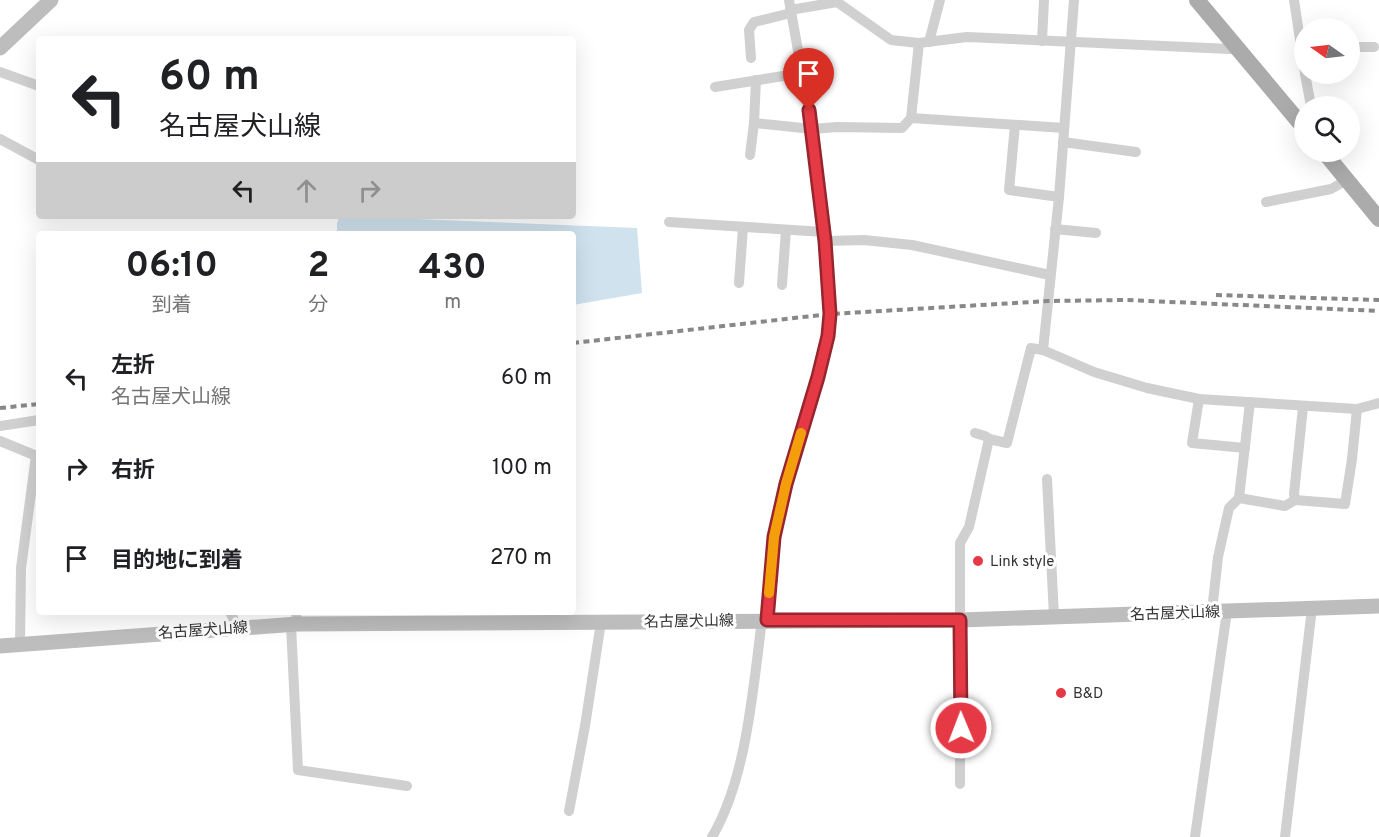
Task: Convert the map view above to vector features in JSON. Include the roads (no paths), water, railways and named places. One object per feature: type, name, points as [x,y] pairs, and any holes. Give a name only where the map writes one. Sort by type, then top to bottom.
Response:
[{"type":"main road","points":[[0,48],[51,0]]},
{"type":"main road","points":[[1197,0],[1294,116]]},
{"type":"main road","points":[[1332,162],[1379,219]]},
{"type":"main road","name":"名古屋犬山線","points":[[0,646],[238,627],[295,620],[478,618],[601,622],[960,620],[1379,606]]},
{"type":"street","points":[[754,123],[812,129],[902,128],[911,118],[924,42],[940,0]]},
{"type":"street","points":[[1042,40],[1044,0]]},
{"type":"street","points":[[1043,350],[1059,197],[1074,0]]},
{"type":"street","points":[[1294,0],[1297,18]]},
{"type":"street","points":[[751,58],[749,30],[754,22],[790,8],[837,1],[891,40],[924,42],[968,37],[1230,49],[1236,46]]},
{"type":"street","points":[[712,837],[730,800],[748,727],[777,526],[786,484],[818,377],[828,336],[831,307],[812,129],[790,8]]},
{"type":"street","points":[[1360,47],[1374,47]]},
{"type":"street","points":[[0,72],[36,85]]},
{"type":"street","points":[[715,87],[802,73]]},
{"type":"street","points":[[750,155],[756,80]]},
{"type":"street","points":[[911,118],[1064,128]]},
{"type":"street","points":[[1015,125],[1009,189],[1059,197]]},
{"type":"street","points":[[0,139],[36,158]]},
{"type":"street","points":[[1063,142],[1136,152]]},
{"type":"street","points":[[1266,202],[1331,189],[1347,180]]},
{"type":"street","points":[[669,222],[786,230],[825,237],[912,245],[1050,275]]},
{"type":"street","points":[[739,283],[743,227]]},
{"type":"street","points":[[1055,229],[1096,233]]},
{"type":"street","points":[[782,285],[786,230]]},
{"type":"street","points":[[975,434],[1007,443],[1031,348],[1043,350],[1094,372],[1147,388],[1199,399],[1357,409],[1379,403]]},
{"type":"street","points":[[1199,399],[1192,443],[1245,448]]},
{"type":"street","points":[[1212,611],[1218,557],[1229,508],[1239,498],[1250,402]]},
{"type":"street","points":[[1295,500],[1303,407]]},
{"type":"street","points":[[1239,498],[1285,506],[1295,500],[1345,504],[1357,409]]},
{"type":"street","points":[[0,426],[36,420]]},
{"type":"street","points":[[960,784],[960,543],[969,527],[989,439]]},
{"type":"street","points":[[0,441],[36,456]]},
{"type":"street","points":[[20,644],[21,568],[36,470]]},
{"type":"street","points":[[1047,479],[1054,616]]},
{"type":"street","points":[[1285,837],[1312,608]]},
{"type":"street","points":[[1195,837],[1227,611]]},
{"type":"street","points":[[232,615],[238,627]]},
{"type":"street","points":[[295,620],[298,770],[407,786]]},
{"type":"street","points":[[569,811],[601,622]]},
{"type":"water","points":[[339,219],[414,219],[637,228],[642,293],[576,304],[576,231],[337,231]]},
{"type":"railway","points":[[1216,295],[1379,300]]},
{"type":"railway","points":[[576,343],[830,314],[1048,301],[1126,300],[1379,311]]},
{"type":"railway","points":[[0,408],[36,404]]},
{"type":"place","name":"Link style","points":[[978,561]]},
{"type":"place","name":"B&D","points":[[1061,693]]}]
